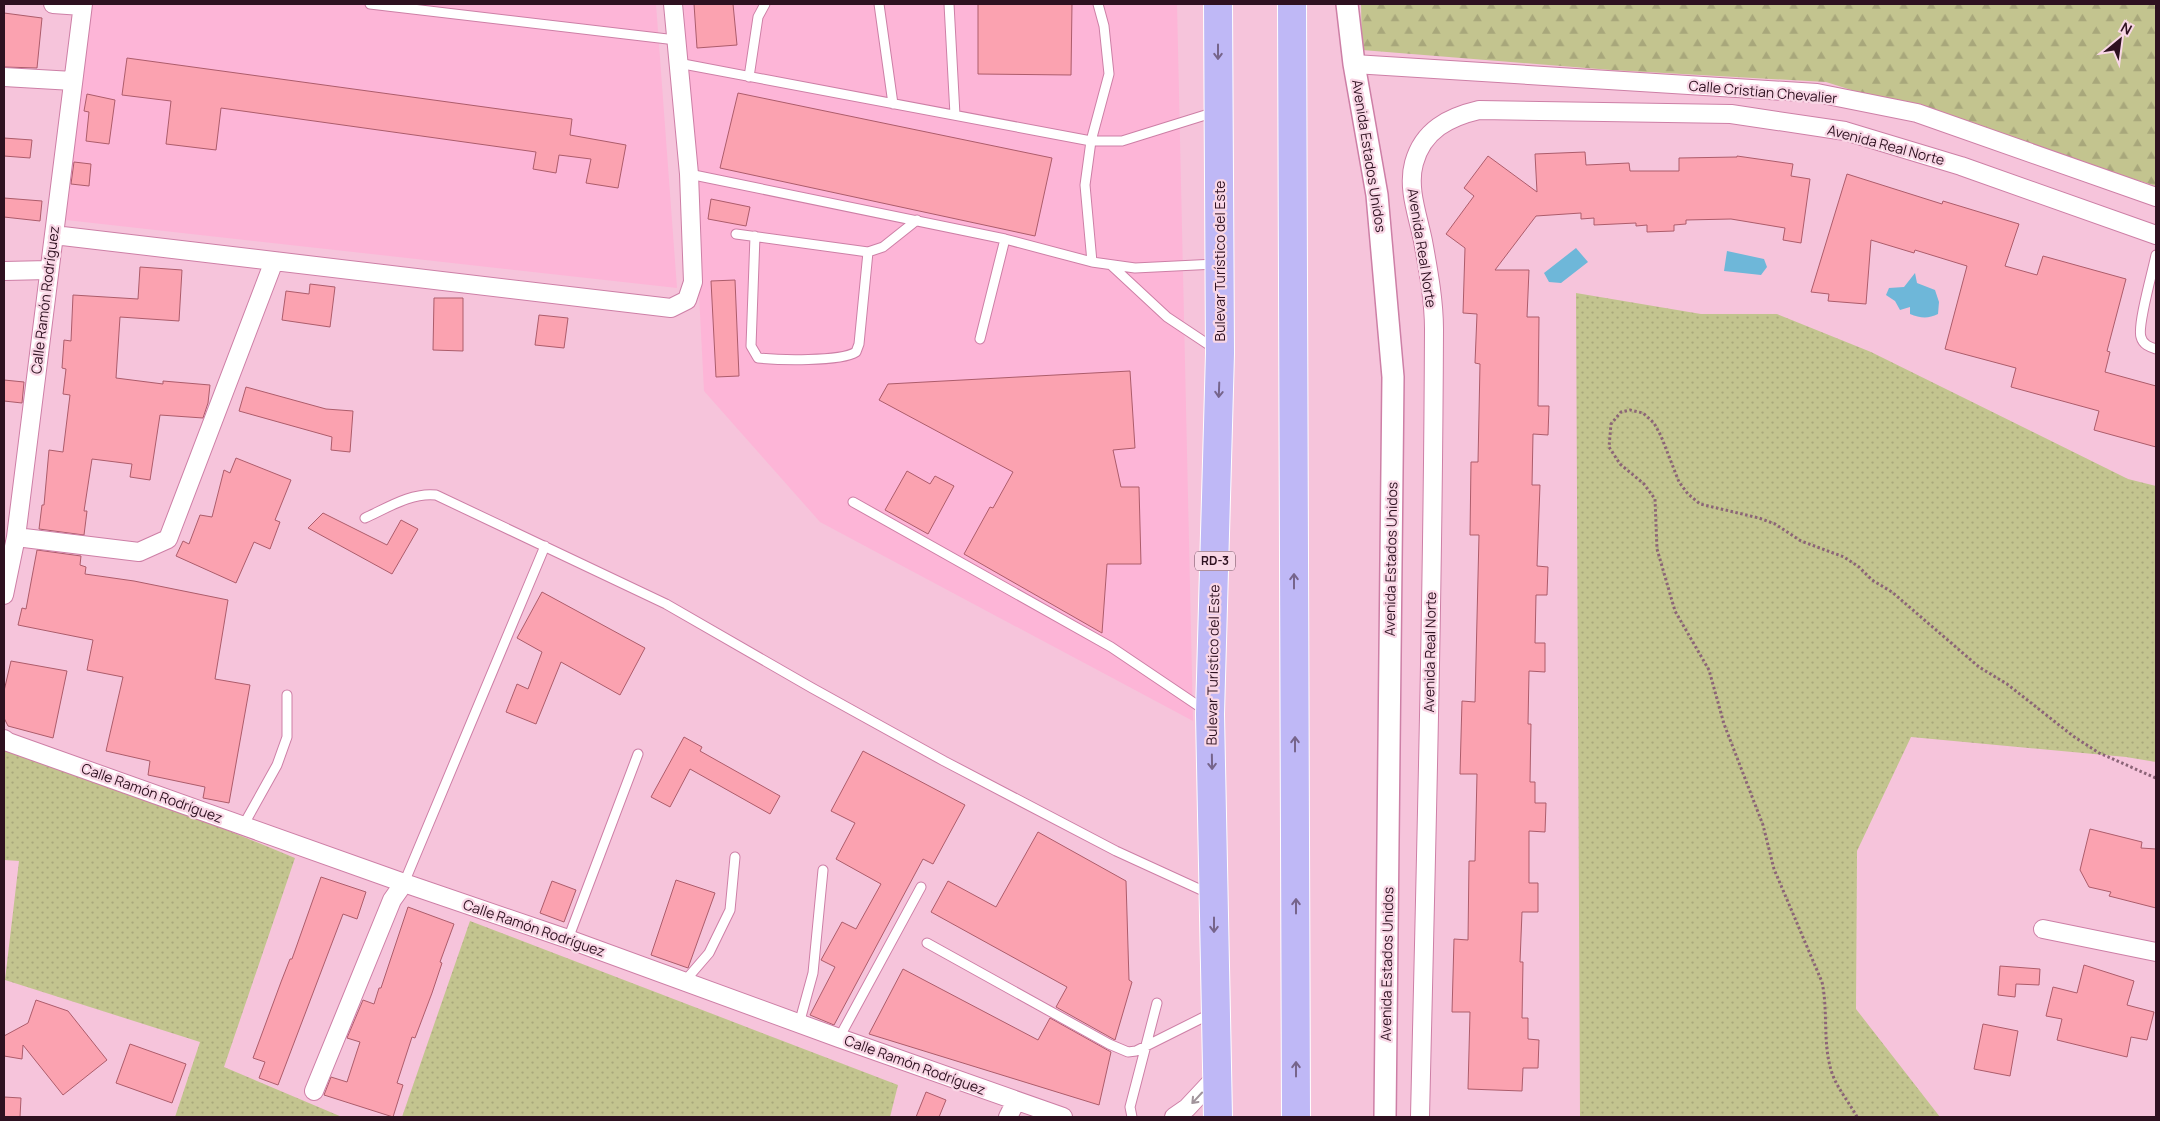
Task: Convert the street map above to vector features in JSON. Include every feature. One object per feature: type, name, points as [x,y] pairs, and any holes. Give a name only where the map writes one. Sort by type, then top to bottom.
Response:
[{"type":"highway","name":"Bulevar Turístico del Este","points":[[1218,4],[1220,353],[1210,714],[1218,1117]]},
{"type":"highway","points":[[1292,4],[1296,1117]]},
{"type":"street","points":[[53,4],[83,5]]},
{"type":"street","points":[[54,235],[671,308],[687,300],[693,282],[689,174],[673,4]]},
{"type":"street","name":"Avenida Estados Unidos","points":[[1347,4],[1354,64],[1377,195],[1393,377],[1385,1117]]},
{"type":"street","name":"Calle Ramón Rodríguez","points":[[4,596],[16,537],[83,5]]},
{"type":"street","name":"Calle Cristian Chevalier","points":[[1354,64],[1817,93],[1917,113],[2156,197]]},
{"type":"street","points":[[4,77],[73,81]]},
{"type":"street","name":"Avenida Real Norte","points":[[1420,1117],[1429,703],[1434,325],[1426,260],[1412,185],[1414,163],[1423,142],[1438,126],[1458,115],[1480,110],[1730,114],[1845,131],[1961,166],[2156,235]]},
{"type":"street","points":[[16,537],[139,552],[168,539],[274,261]]},
{"type":"street","points":[[4,270],[49,270]]},
{"type":"street","name":"Calle Ramón Rodríguez","points":[[4,739],[243,826],[568,939],[799,1024],[1064,1117]]},
{"type":"street","points":[[314,1091],[392,900],[404,883]]},
{"type":"street","points":[[2043,929],[2156,952]]},
{"type":"street","points":[[1174,1117],[1187,1108],[1217,1076]]},
{"type":"street","points":[[1008,1117],[1016,1101]]},
{"type":"lane","points":[[370,4],[676,40]]},
{"type":"lane","points":[[749,77],[758,17],[765,4]]},
{"type":"lane","points":[[879,4],[893,104]]},
{"type":"lane","points":[[949,4],[955,115]]},
{"type":"lane","points":[[1092,262],[1085,184],[1091,141],[1108,74],[1104,26],[1098,4]]},
{"type":"lane","points":[[678,63],[1091,141],[1122,141],[1219,111]]},
{"type":"lane","points":[[689,174],[1005,239],[1092,262],[1135,268],[1220,264]]},
{"type":"lane","points":[[736,234],[868,252],[883,248],[917,220]]},
{"type":"lane","points":[[755,236],[751,346],[758,358],[774,360],[832,358],[856,352],[859,344],[868,252]]},
{"type":"lane","points":[[980,338],[1005,239]]},
{"type":"lane","points":[[2156,255],[2141,323],[2140,336],[2147,346],[2156,349]]},
{"type":"lane","points":[[1111,264],[1167,317],[1220,353]]},
{"type":"lane","points":[[365,518],[417,496],[436,495],[666,604],[944,761],[1116,851],[1214,896]]},
{"type":"lane","points":[[853,502],[1112,647],[1210,714]]},
{"type":"lane","points":[[404,883],[544,546]]},
{"type":"lane","points":[[243,826],[277,765],[287,737],[287,695]]},
{"type":"lane","points":[[568,939],[638,754]]},
{"type":"lane","points":[[684,982],[710,953],[730,910],[735,857]]},
{"type":"lane","points":[[799,1024],[813,973],[823,870]]},
{"type":"lane","points":[[839,1038],[922,887]]},
{"type":"lane","points":[[927,943],[1109,1044],[1128,1052],[1144,1048],[1216,1011]]},
{"type":"lane","points":[[1132,1117],[1130,1106],[1157,1003]]},
{"type":"path","points":[[1857,1117],[1835,1081],[1830,1068],[1826,1046],[1826,998],[1822,982],[1774,869],[1763,825],[1724,724],[1710,670],[1675,611],[1657,549],[1654,499],[1644,484],[1620,464],[1609,447],[1611,424],[1621,412],[1630,410],[1643,413],[1654,423],[1679,482],[1688,494],[1700,504],[1760,518],[1775,524],[1801,541],[1844,557],[1859,567],[1872,580],[1892,592],[1979,667],[2007,684],[2073,736],[2098,753],[2156,778]]},
{"type":"shaded area","points":[[90,4],[656,4],[677,288],[66,220]]},
{"type":"shaded area","points":[[684,4],[1177,4],[1193,721],[820,522],[704,391]]},
{"type":"green space","points":[[1361,4],[2156,4],[2156,186],[1826,82],[1611,70],[1362,50]]},
{"type":"green space","points":[[1576,293],[1701,314],[1777,314],[1871,352],[2128,479],[2156,486],[2156,762],[2126,757],[1911,737],[1857,851],[1856,1009],[1940,1117],[1580,1117]]},
{"type":"green space","points":[[4,738],[295,858],[224,1067],[342,1117],[175,1117],[200,1042],[5,980],[19,861],[4,860]]},
{"type":"green space","points":[[470,921],[898,1085],[890,1117],[402,1117]]},
{"type":"water","points":[[1576,248],[1588,262],[1561,283],[1549,282],[1544,273]]},
{"type":"water","points":[[1727,251],[1764,259],[1767,267],[1761,275],[1724,271]]},
{"type":"water","points":[[1915,273],[1917,283],[1935,290],[1939,302],[1938,314],[1934,316],[1921,317],[1910,314],[1910,307],[1900,310],[1895,301],[1886,295],[1889,288],[1904,287]]},
{"type":"building","points":[[694,4],[733,4],[737,45],[697,48]]},
{"type":"building","points":[[978,4],[1072,4],[1071,75],[978,74]]},
{"type":"building","points":[[4,13],[42,18],[37,68],[4,67]]},
{"type":"building","points":[[127,58],[572,119],[570,135],[626,145],[618,188],[586,183],[591,159],[559,155],[556,173],[533,169],[536,152],[221,108],[216,150],[166,144],[171,101],[122,95]]},
{"type":"building","points":[[738,93],[1052,158],[1035,236],[720,168]]},
{"type":"building","points":[[87,94],[115,100],[109,144],[86,141],[89,112],[84,111]]},
{"type":"building","points":[[4,138],[32,140],[30,158],[4,156]]},
{"type":"building","points":[[1585,152],[1586,165],[1629,163],[1630,171],[1679,171],[1679,158],[1737,156],[1793,164],[1791,176],[1810,179],[1801,243],[1783,240],[1785,228],[1731,219],[1686,220],[1686,224],[1674,225],[1674,231],[1647,232],[1647,225],[1636,226],[1636,223],[1594,225],[1594,218],[1581,219],[1581,213],[1536,216],[1495,270],[1529,270],[1527,317],[1539,317],[1538,406],[1549,406],[1548,435],[1533,434],[1532,485],[1540,485],[1537,566],[1548,567],[1547,595],[1536,595],[1535,643],[1545,643],[1545,672],[1529,671],[1528,724],[1531,724],[1530,782],[1535,782],[1535,803],[1546,803],[1545,832],[1529,831],[1529,883],[1538,883],[1538,912],[1522,912],[1520,962],[1523,962],[1522,1018],[1528,1018],[1528,1039],[1539,1040],[1538,1068],[1523,1068],[1522,1091],[1468,1089],[1470,1012],[1452,1012],[1454,939],[1468,940],[1469,861],[1475,861],[1477,774],[1460,774],[1462,701],[1475,702],[1479,535],[1470,535],[1471,462],[1478,462],[1480,364],[1475,363],[1477,314],[1463,313],[1465,248],[1446,234],[1474,196],[1464,188],[1488,156],[1537,192],[1535,154]]},
{"type":"building","points":[[74,162],[91,164],[89,186],[71,184]]},
{"type":"building","points":[[1847,174],[1942,204],[1943,201],[2019,224],[2005,266],[2037,275],[2043,256],[2126,279],[2107,351],[2110,352],[2105,372],[2156,386],[2156,447],[2094,430],[2099,411],[2011,387],[2016,368],[1945,349],[1967,266],[1915,250],[1914,253],[1871,240],[1866,304],[1828,301],[1829,294],[1811,292]]},
{"type":"building","points":[[4,198],[42,201],[40,221],[4,217]]},
{"type":"building","points":[[711,199],[750,207],[746,226],[708,219]]},
{"type":"building","points":[[140,267],[182,270],[179,321],[120,317],[116,378],[163,384],[163,381],[210,385],[208,403],[203,418],[160,415],[150,480],[130,477],[132,464],[92,459],[84,511],[87,511],[84,535],[39,529],[42,505],[44,505],[49,450],[63,452],[70,395],[63,394],[66,369],[62,368],[64,340],[71,341],[73,295],[138,299]]},
{"type":"building","points":[[735,280],[739,376],[716,377],[711,281]]},
{"type":"building","points":[[310,284],[335,287],[330,327],[282,320],[286,291],[309,294]]},
{"type":"building","points":[[434,298],[463,298],[463,351],[433,350]]},
{"type":"building","points":[[539,315],[568,318],[564,348],[535,345]]},
{"type":"building","points":[[1130,371],[1135,448],[1113,450],[1121,487],[1139,487],[1141,564],[1107,564],[1102,633],[964,554],[990,507],[993,508],[1013,472],[879,400],[888,384]]},
{"type":"building","points":[[4,380],[24,382],[22,403],[4,401]]},
{"type":"building","points":[[246,387],[326,409],[353,411],[350,452],[331,450],[332,437],[239,411]]},
{"type":"building","points":[[236,458],[291,480],[275,520],[280,522],[270,549],[254,542],[236,583],[176,556],[183,541],[189,544],[200,515],[212,517],[224,470],[230,473]]},
{"type":"building","points":[[907,471],[930,484],[935,476],[954,486],[928,534],[885,510]]},
{"type":"building","points":[[323,513],[387,545],[401,520],[418,529],[392,574],[308,528]]},
{"type":"building","points":[[37,550],[81,556],[80,565],[86,567],[85,574],[134,581],[228,600],[215,679],[250,685],[229,803],[203,798],[205,787],[148,775],[150,761],[106,751],[123,677],[87,670],[93,640],[18,625],[22,608],[26,609]]},
{"type":"building","points":[[542,592],[645,648],[620,695],[561,662],[536,724],[506,712],[517,684],[528,689],[542,652],[517,638]]},
{"type":"building","points":[[11,661],[67,671],[53,738],[8,726],[4,718],[4,691]]},
{"type":"building","points":[[684,737],[702,747],[700,751],[780,796],[770,814],[690,769],[670,807],[651,797]]},
{"type":"building","points":[[863,751],[965,805],[933,864],[923,859],[834,1025],[810,1015],[835,967],[821,960],[842,922],[856,929],[881,884],[836,859],[855,823],[831,811]]},
{"type":"building","points":[[2090,829],[2142,842],[2141,848],[2156,849],[2156,908],[2109,896],[2111,892],[2089,887],[2080,870]]},
{"type":"building","points":[[1038,832],[1126,881],[1129,980],[1132,982],[1115,1040],[1056,1007],[1067,987],[931,912],[948,881],[996,907]]},
{"type":"building","points":[[321,877],[366,892],[357,919],[343,914],[278,1085],[259,1078],[265,1062],[253,1058],[290,959],[292,959]]},
{"type":"building","points":[[676,880],[715,893],[688,968],[651,955]]},
{"type":"building","points":[[552,881],[576,890],[564,922],[540,913]]},
{"type":"building","points":[[408,907],[454,924],[440,962],[442,963],[432,993],[415,1038],[412,1037],[397,1083],[403,1085],[393,1117],[324,1095],[331,1077],[347,1082],[360,1042],[347,1038],[363,1000],[374,1004]]},
{"type":"building","points":[[2084,965],[2134,981],[2127,1005],[2154,1012],[2147,1040],[2131,1037],[2127,1057],[2057,1040],[2062,1019],[2046,1016],[2053,987],[2077,993]]},
{"type":"building","points":[[2000,966],[2040,969],[2039,985],[2016,984],[2015,997],[1998,995]]},
{"type":"building","points":[[903,969],[1038,1040],[1050,1018],[1111,1052],[1099,1105],[869,1034]]},
{"type":"building","points":[[36,1000],[68,1011],[107,1060],[63,1095],[23,1045],[22,1059],[4,1056],[4,1036],[28,1023]]},
{"type":"building","points":[[1983,1024],[2018,1031],[2010,1076],[1974,1069]]},
{"type":"building","points":[[130,1044],[186,1064],[172,1103],[116,1083]]},
{"type":"building","points":[[926,1092],[946,1100],[939,1117],[916,1117]]},
{"type":"building","points":[[4,1097],[21,1098],[20,1117],[4,1117]]}]
